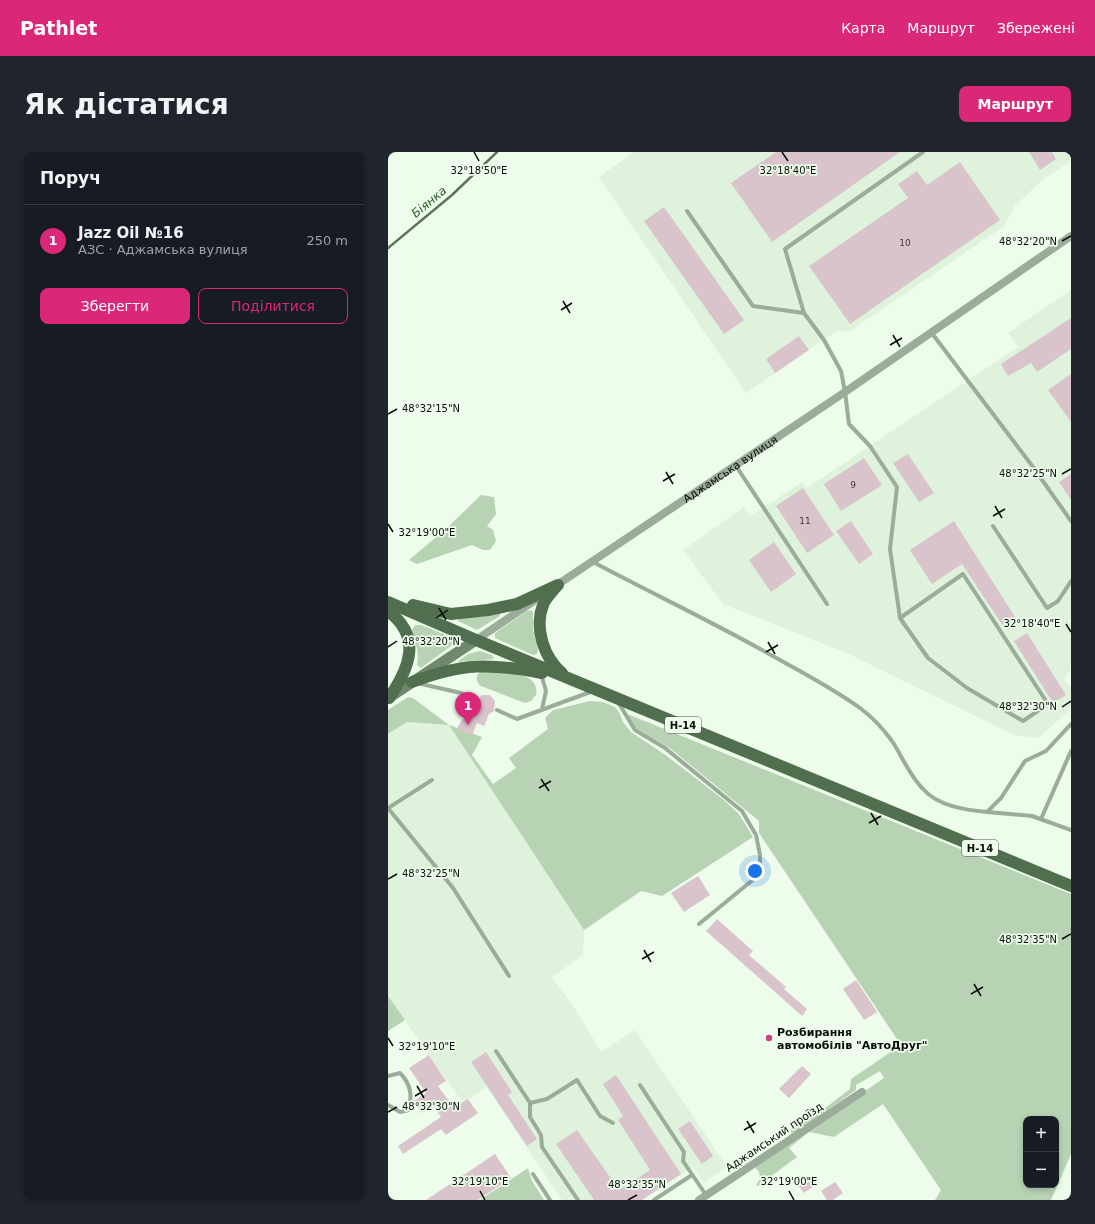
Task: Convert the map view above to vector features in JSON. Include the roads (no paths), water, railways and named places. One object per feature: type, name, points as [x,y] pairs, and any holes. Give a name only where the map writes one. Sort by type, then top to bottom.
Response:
[{"type":"main road","points":[[388,597],[419,608],[451,614],[517,604],[558,585]]},
{"type":"main road","points":[[558,585],[543,603],[540,628],[548,656],[557,669],[567,677]]},
{"type":"main road","name":"Н-14","points":[[388,602],[476,640],[1071,886]]},
{"type":"main road","points":[[388,612],[398,621],[407,636],[410,656],[404,674],[389,698]]},
{"type":"main road","name":"Аджамська вулиця","points":[[389,698],[476,640]]},
{"type":"main road","points":[[412,682],[446,670],[481,665],[502,666],[567,677]]},
{"type":"street","name":"Аджамська вулиця","points":[[476,640],[845,392],[1071,236]]},
{"type":"street","name":"Аджамський проїзд","points":[[699,1200],[862,1092]]},
{"type":"lane","points":[[900,618],[963,574],[1048,704],[1024,721],[1011,714],[967,688],[928,658],[900,618],[890,549],[897,487],[870,446],[849,424],[841,371],[824,340],[804,313],[785,248],[923,152]]},
{"type":"lane","points":[[688,211],[753,306],[804,313]]},
{"type":"lane","points":[[931,332],[1033,467],[1071,521]]},
{"type":"lane","points":[[736,466],[827,604]]},
{"type":"lane","points":[[992,526],[1047,608],[1058,601],[1071,581]]},
{"type":"lane","points":[[593,562],[661,598],[723,628],[818,681],[861,709],[891,740],[905,765],[923,790],[943,802],[967,810],[1032,816],[1071,830]]},
{"type":"lane","points":[[540,672],[546,691],[542,709]]},
{"type":"lane","points":[[412,682],[461,693],[476,700]]},
{"type":"lane","points":[[497,710],[517,719],[597,690]]},
{"type":"lane","points":[[614,697],[635,730],[664,748],[742,811],[756,835],[760,855],[760,874],[699,924]]},
{"type":"lane","points":[[987,812],[1001,798],[1025,761],[1046,751],[1071,724]]},
{"type":"lane","points":[[1041,819],[1071,752]]},
{"type":"lane","points":[[432,780],[388,808],[453,888],[509,976]]},
{"type":"lane","points":[[496,1051],[530,1103],[530,1117],[541,1135],[542,1147],[578,1200]]},
{"type":"lane","points":[[388,1076],[400,1073],[408,1081],[411,1097],[408,1110],[400,1112],[388,1105]]},
{"type":"lane","points":[[530,1103],[547,1099],[577,1080],[600,1116],[613,1123]]},
{"type":"lane","points":[[640,1086],[684,1152],[683,1161],[706,1195]]},
{"type":"lane","points":[[533,1174],[550,1200]]},
{"type":"lane","points":[[654,1200],[692,1175]]},
{"type":"waterway","name":"Біянка","points":[[388,248],[452,195],[497,152]]},
{"type":"place","name":"Jazz Oil №16","points":[[468,725]]},
{"type":"place","name":"Розбирання автомобілів \"АвтоДруг\"","points":[[769,1038]]}]
